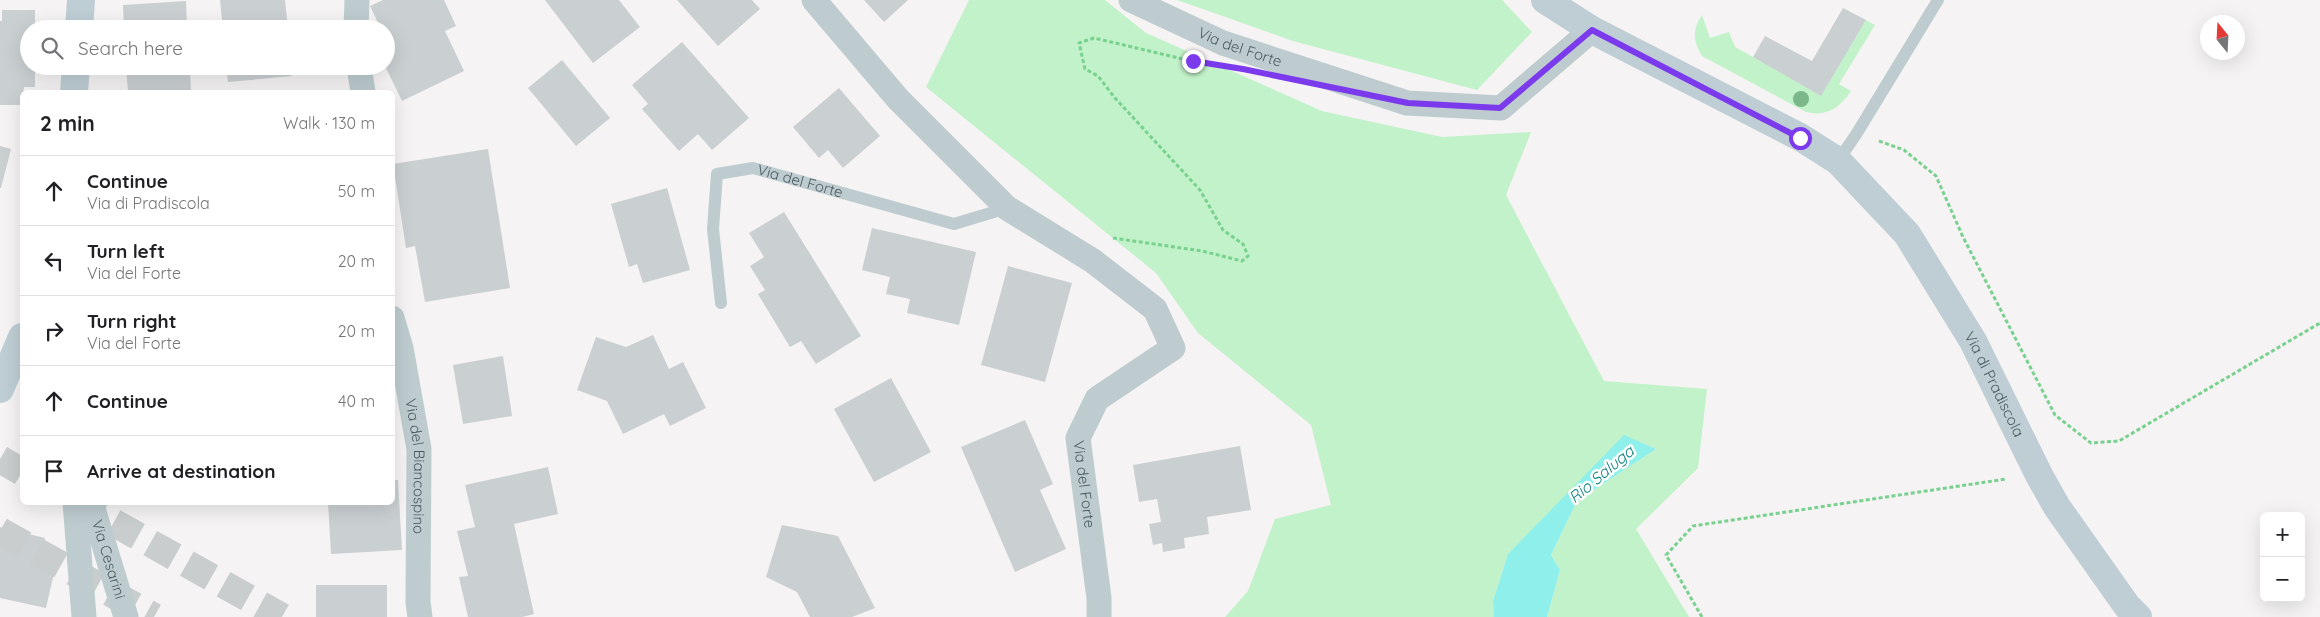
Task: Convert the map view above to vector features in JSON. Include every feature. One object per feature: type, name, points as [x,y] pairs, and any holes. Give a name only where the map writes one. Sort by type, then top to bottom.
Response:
[{"type":"street","points":[[80,20],[81,0]]},
{"type":"street","points":[[356,20],[357,0]]},
{"type":"street","name":"Via del Forte","points":[[814,0],[898,99],[1007,208],[1093,261],[1155,309],[1173,348],[1097,399],[1078,438],[1099,598],[1099,617]]},
{"type":"street","name":"Via del Forte","points":[[1131,0],[1222,43],[1408,103],[1500,108],[1592,30]]},
{"type":"street","name":"Via di Pradiscola","points":[[1545,0],[1592,30],[1800,138],[1838,161],[1907,234],[1973,341],[2039,474],[2073,530],[2127,606],[2138,617]]},
{"type":"street","points":[[74,90],[75,75]]},
{"type":"street","points":[[360,75],[363,90]]},
{"type":"street","name":"Via del Biancospino","points":[[395,328],[401,348],[419,449],[420,617]]},
{"type":"street","points":[[0,390],[20,342]]},
{"type":"street","name":"Via Cesarini","points":[[75,505],[84,617]]},
{"type":"street","name":"Via Cesarini","points":[[92,505],[126,617]]},
{"type":"lane","points":[[1838,161],[1938,0]]},
{"type":"lane","name":"Via del Forte","points":[[721,303],[713,229],[717,174],[753,168],[954,224],[1007,208]]},
{"type":"path","points":[[1105,237],[1202,251],[1242,261],[1248,256],[1243,244],[1223,230],[1200,190],[1115,98],[1098,76],[1085,69],[1079,43],[1094,38],[1184,59]]},
{"type":"path","points":[[1857,133],[1904,150],[1936,176],[1963,237],[2055,415],[2091,443],[2119,441],[2320,323]]},
{"type":"path","points":[[1702,617],[1666,555],[1692,526],[2039,474]]},
{"type":"green space","points":[[969,0],[1105,0],[1146,33],[1322,111],[1442,137],[1531,132],[1506,195],[1604,381],[1707,389],[1698,468],[1636,529],[1689,617],[1547,617],[1560,570],[1551,555],[1577,501],[1656,449],[1640,442],[1560,502],[1508,554],[1493,601],[1494,617],[1225,617],[1248,591],[1275,519],[1331,505],[1311,425],[1198,333],[1156,273],[926,87]]},
{"type":"green space","points":[[1177,0],[1502,0],[1532,32],[1477,90],[1293,41]]},
{"type":"green space","points":[[1702,15],[1710,38],[1729,32],[1735,47],[1821,95],[1866,20],[1875,25],[1839,84],[1851,91],[1847,97],[1832,110],[1813,113],[1806,112],[1702,56],[1695,40],[1695,31]]},
{"type":"water","name":"Rio Saluga","points":[[1624,435],[1656,449],[1577,501],[1551,555],[1560,570],[1547,617],[1494,617],[1493,601],[1508,554]]},
{"type":"building","points":[[220,0],[285,0],[287,20],[222,20]]},
{"type":"building","points":[[383,0],[444,0],[456,26],[445,31],[464,71],[402,101],[389,75],[395,75],[395,20],[377,20],[370,6]]},
{"type":"building","points":[[545,0],[619,0],[640,27],[593,63]]},
{"type":"building","points":[[677,0],[752,0],[760,9],[718,46]]},
{"type":"building","points":[[864,0],[908,0],[884,22]]},
{"type":"building","points":[[186,1],[187,20],[124,20],[123,5]]},
{"type":"building","points":[[1843,8],[1866,20],[1821,96],[1753,57],[1765,36],[1812,61]]},
{"type":"building","points":[[2,10],[35,10],[35,20],[20,20],[20,75],[35,75],[35,87],[24,87],[24,90],[20,90],[20,105],[0,105],[0,21],[2,21]]},
{"type":"building","points":[[682,42],[749,118],[712,150],[698,134],[679,151],[642,109],[648,104],[632,85]]},
{"type":"building","points":[[562,60],[610,118],[576,146],[528,88]]},
{"type":"building","points":[[127,75],[190,75],[191,90],[128,90]]},
{"type":"building","points":[[227,75],[292,75],[292,76],[228,82]]},
{"type":"building","points":[[839,88],[880,136],[843,168],[828,150],[819,158],[793,127]]},
{"type":"building","points":[[0,146],[11,149],[1,188],[0,188]]},
{"type":"building","points":[[488,149],[510,288],[425,302],[415,246],[406,248],[395,177],[395,164]]},
{"type":"building","points":[[667,188],[690,270],[643,283],[637,264],[629,267],[611,204]]},
{"type":"building","points":[[784,212],[861,336],[816,364],[801,341],[790,347],[758,294],[765,290],[750,266],[764,257],[749,233]]},
{"type":"building","points":[[872,228],[976,252],[959,325],[907,313],[910,299],[886,294],[890,277],[862,270]]},
{"type":"building","points":[[1008,266],[1072,283],[1045,382],[981,365]]},
{"type":"building","points":[[653,335],[669,369],[683,362],[706,408],[670,426],[664,414],[623,434],[607,401],[577,390],[596,337],[626,347]]},
{"type":"building","points":[[503,356],[512,416],[463,424],[453,365]]},
{"type":"building","points":[[891,378],[931,452],[874,482],[834,409]]},
{"type":"building","points":[[1025,420],[1053,484],[1040,490],[1066,549],[1015,572],[961,447]]},
{"type":"building","points":[[1240,446],[1251,510],[1207,517],[1209,534],[1184,538],[1185,548],[1163,552],[1162,543],[1153,545],[1149,524],[1161,522],[1157,499],[1139,502],[1133,465]]},
{"type":"building","points":[[548,467],[558,514],[514,524],[534,614],[522,617],[468,617],[459,577],[468,576],[457,531],[475,527],[465,485]]},
{"type":"building","points":[[395,480],[398,480],[402,550],[331,554],[328,505],[395,505]]},
{"type":"building","points":[[782,525],[838,536],[875,608],[852,617],[810,617],[797,592],[766,577]]},
{"type":"building","points":[[0,527],[45,538],[39,565],[55,569],[46,608],[0,598]]},
{"type":"building","points":[[316,585],[387,585],[387,617],[316,617]]},
{"type":"tunnel","points":[[0,459],[20,471]]},
{"type":"tunnel","points":[[82,505],[282,617]]},
{"type":"tunnel","points":[[0,531],[154,617]]},
{"type":"route","points":[[1193,61],[1243,69],[1408,103],[1500,108],[1592,30],[1800,138]]}]
